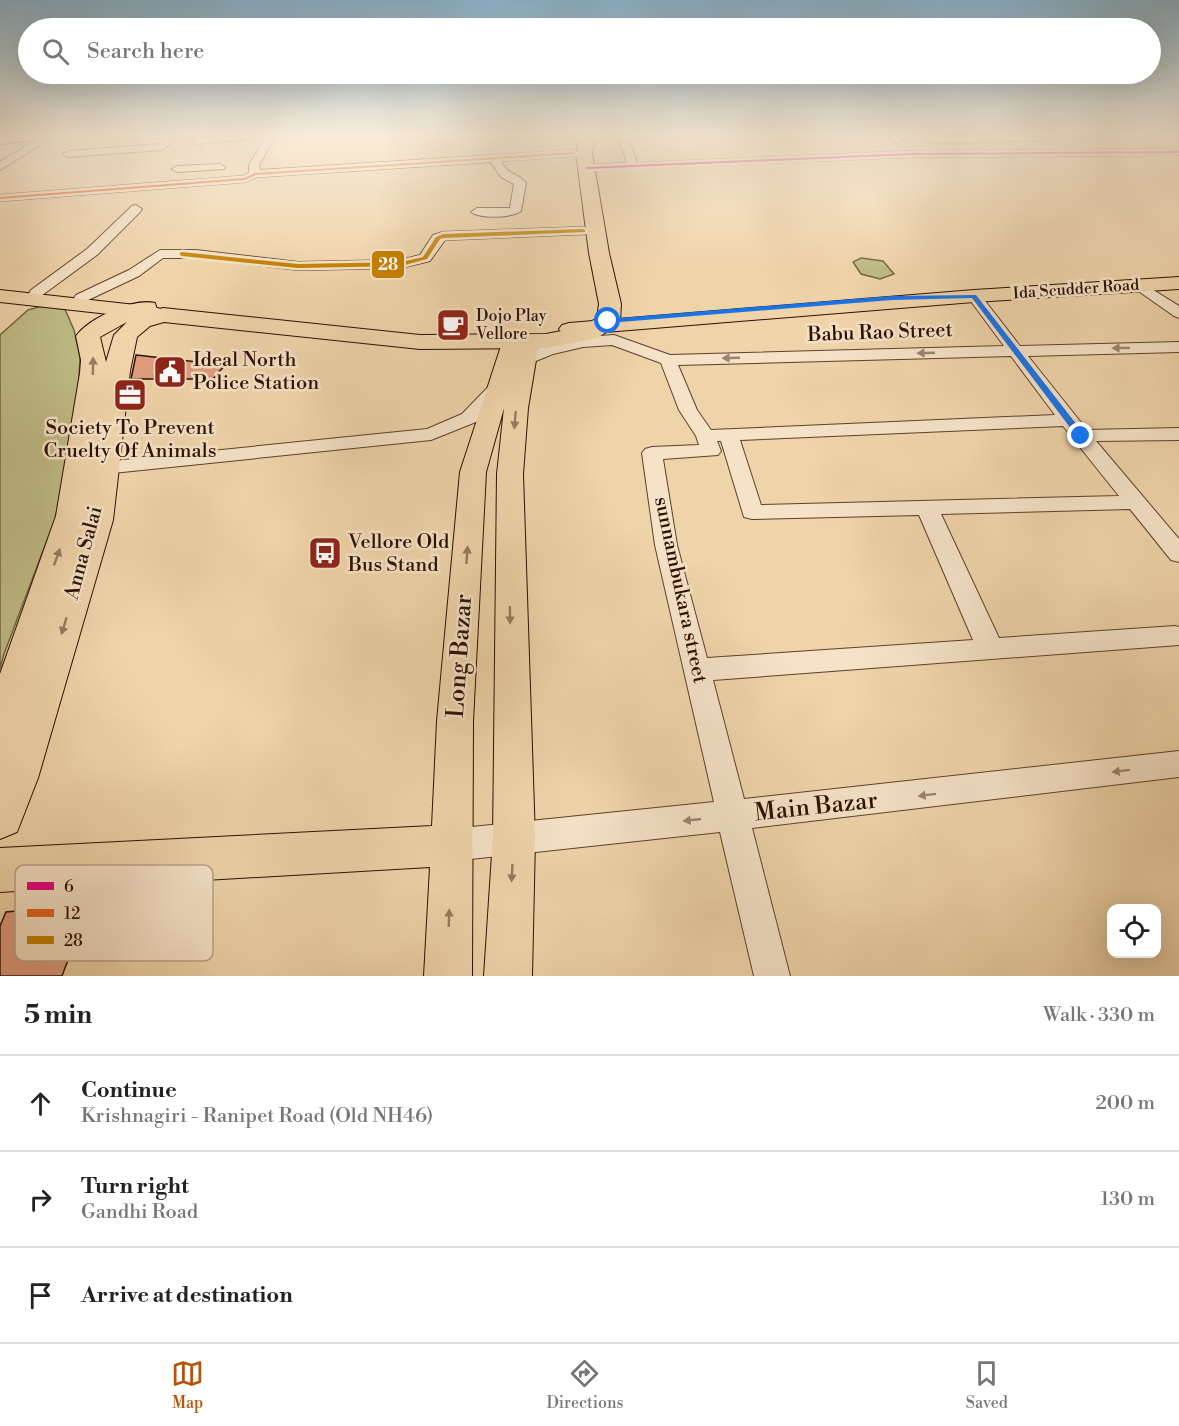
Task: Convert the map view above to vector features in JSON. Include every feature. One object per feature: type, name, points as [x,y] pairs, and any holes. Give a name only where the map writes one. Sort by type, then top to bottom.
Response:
[{"type":"highway","points":[[576,180],[583,231],[595,293],[591,315],[602,326]]},
{"type":"highway","points":[[172,312],[364,338],[522,348],[589,333],[602,326],[610,304],[599,253],[589,180]]},
{"type":"highway","points":[[88,336],[98,328],[126,318],[142,321],[172,312],[388,333],[492,337],[548,334],[602,326]]},
{"type":"highway","name":"Anna Salai","points":[[0,816],[36,715],[96,520],[126,318]]},
{"type":"highway","name":"Anna Salai","points":[[0,732],[72,516],[93,373],[94,360],[88,336]]},
{"type":"main road","name":"Ida Scudder Road","points":[[602,326],[974,296],[1179,283]]},
{"type":"main road","points":[[0,290],[36,293],[112,305],[126,318]]},
{"type":"main road","points":[[0,296],[74,300],[172,312]]},
{"type":"main road","points":[[74,300],[77,314],[88,336]]},
{"type":"main road","points":[[508,976],[514,839],[510,474],[522,348]]},
{"type":"main road","name":"Long Bazar","points":[[448,976],[455,721],[474,472],[496,388],[522,348]]},
{"type":"main road","points":[[90,865],[452,845]]},
{"type":"main road","points":[[0,870],[15,869]]},
{"type":"street","points":[[38,196],[57,180]]},
{"type":"street","points":[[0,198],[238,180]]},
{"type":"street","points":[[477,212],[515,211],[520,183],[515,180]]},
{"type":"street","points":[[36,293],[92,252],[136,209]]},
{"type":"street","points":[[74,300],[134,273],[160,254],[196,254],[298,266],[401,264],[425,258],[438,238],[443,236],[583,231]]},
{"type":"street","points":[[1139,285],[1179,313]]},
{"type":"street","points":[[974,296],[1074,428],[1135,502],[1169,529],[1179,554]]},
{"type":"street","points":[[602,326],[668,360],[688,410],[717,436],[752,512],[1135,502]]},
{"type":"street","name":"Babu Rao Street","points":[[668,360],[1179,347]]},
{"type":"street","points":[[103,468],[432,434],[469,418],[496,388]]},
{"type":"street","points":[[717,436],[1074,428],[1179,434]]},
{"type":"street","name":"sunnambukara street","points":[[717,436],[711,451],[652,453],[666,545],[772,976]]},
{"type":"street","points":[[927,508],[992,650]]},
{"type":"street","points":[[696,670],[1175,636]]},
{"type":"street","name":"Main Bazar","points":[[452,845],[733,816],[1179,764]]},
{"type":"shaded area","points":[[861,258],[883,261],[894,274],[880,279],[861,274],[853,262]]},
{"type":"shaded area","points":[[42,306],[64,307],[74,330],[80,357],[77,413],[55,519],[0,669],[0,335],[28,310]]},
{"type":"building","name":"Ideal North Police Station","points":[[136,355],[225,365],[213,379],[131,379]]},
{"type":"building","points":[[15,911],[15,961],[68,961],[62,976],[0,976],[0,926],[6,912]]},
{"type":"transit line","name":"12","points":[[0,198],[238,180]]},
{"type":"transit line","name":"28","points":[[182,254],[298,266],[401,264],[425,258],[438,238],[443,236],[583,231]]},
{"type":"place","name":"Dojo Play Vellore","points":[[453,325]]},
{"type":"place","name":"Ideal North Police Station","points":[[170,372]]},
{"type":"place","name":"Society To Prevent Cruelty Of Animals","points":[[130,395]]},
{"type":"place","name":"Vellore Old Bus Stand","points":[[325,553]]},
{"type":"route","points":[[608,321],[892,298],[974,296],[1081,436]]}]
